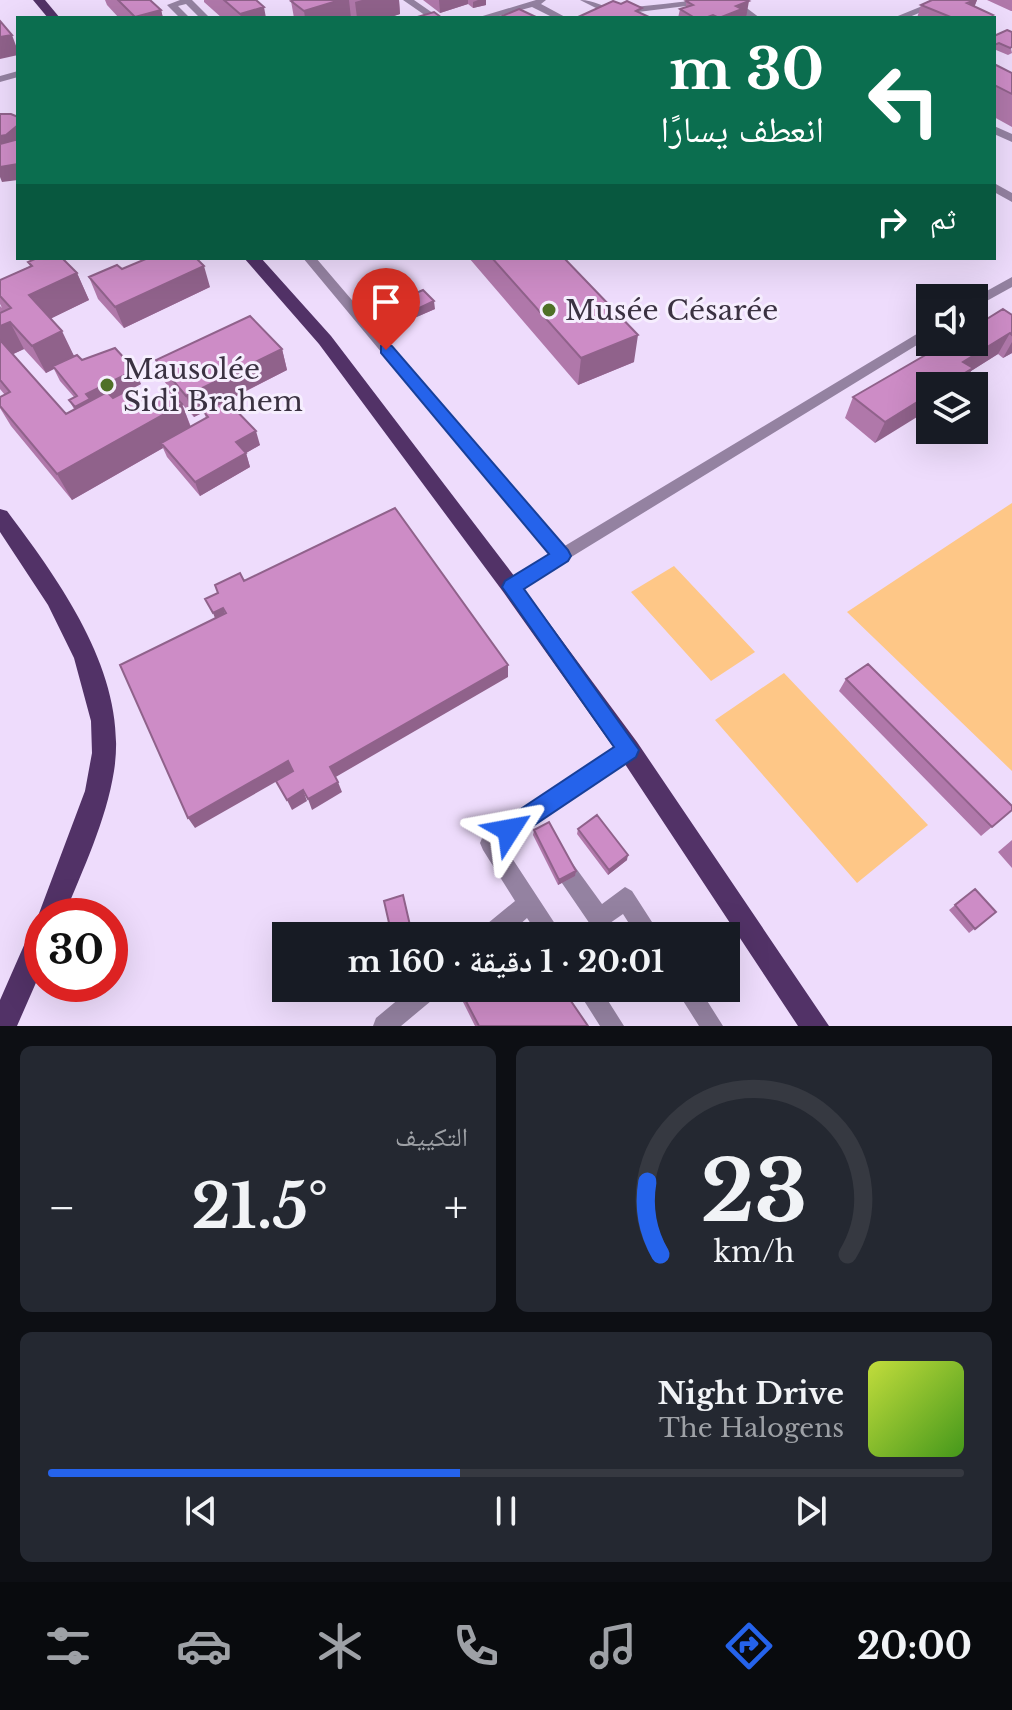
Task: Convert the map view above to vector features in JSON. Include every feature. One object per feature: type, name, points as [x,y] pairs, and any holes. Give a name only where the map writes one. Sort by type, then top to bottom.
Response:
[{"type":"main road","points":[[39,0],[52,16]]},
{"type":"main road","points":[[254,260],[325,340],[511,587],[629,750],[815,1026]]},
{"type":"main road","points":[[0,517],[45,579],[75,637],[102,708],[104,756],[92,807],[58,898]]},
{"type":"main road","points":[[3,1026],[24,978]]},
{"type":"street","points":[[183,16],[172,5],[187,0],[203,16]]},
{"type":"street","points":[[408,0],[432,16]]},
{"type":"street","points":[[585,0],[612,12]]},
{"type":"street","points":[[603,16],[612,12],[710,0]]},
{"type":"street","points":[[730,0],[752,16]]},
{"type":"street","points":[[903,16],[945,0]]},
{"type":"street","points":[[488,16],[538,2],[559,16]]},
{"type":"street","points":[[311,260],[561,556]]},
{"type":"street","points":[[988,296],[1012,281]]},
{"type":"street","points":[[511,587],[916,340]]},
{"type":"street","points":[[542,922],[490,843],[537,830],[629,750]]},
{"type":"street","points":[[537,830],[600,919],[625,898],[641,922]]},
{"type":"street","points":[[507,922],[529,903]]},
{"type":"street","points":[[384,1026],[412,1002]]},
{"type":"street","points":[[597,1002],[613,1026]]},
{"type":"street","points":[[696,1002],[712,1026]]},
{"type":"shaded area","points":[[1012,503],[1012,771],[847,612]]},
{"type":"shaded area","points":[[674,566],[755,652],[711,681],[631,592]]},
{"type":"shaded area","points":[[784,673],[928,825],[857,883],[715,720]]},
{"type":"building","points":[[118,0],[150,0],[161,10],[139,16],[134,16]]},
{"type":"building","points":[[224,0],[256,0],[264,7],[240,14]]},
{"type":"building","points":[[340,0],[304,11],[291,1]]},
{"type":"building","points":[[932,0],[975,0],[967,3],[993,15],[948,16],[921,5]]},
{"type":"building","points":[[613,1],[621,4],[627,1],[642,8],[636,11],[647,16],[580,16]]},
{"type":"building","points":[[686,1],[749,1],[736,6],[742,9],[724,16],[692,16],[680,9],[693,5]]},
{"type":"building","points":[[519,9],[534,16],[502,16]]},
{"type":"building","points":[[0,21],[12,35],[0,37]]},
{"type":"building","points":[[1007,30],[1012,32],[1012,47],[996,44],[996,35]]},
{"type":"building","points":[[996,65],[1012,73],[1012,94],[996,86]]},
{"type":"building","points":[[0,114],[16,116],[16,127],[0,136]]},
{"type":"building","points":[[16,140],[16,164],[0,167],[0,144]]},
{"type":"building","points":[[64,260],[77,273],[29,295],[62,331],[32,346],[10,322],[0,326],[0,313],[11,308],[0,296],[0,280],[32,266],[28,262]]},
{"type":"building","points":[[143,260],[198,260],[204,266],[115,307],[89,277],[117,265],[122,269]]},
{"type":"building","points":[[494,260],[566,260],[638,335],[581,358]]},
{"type":"building","points":[[423,290],[434,301],[411,312],[400,300]]},
{"type":"building","points":[[1003,309],[1012,315],[1012,335],[1010,333],[988,347],[988,318]]},
{"type":"building","points":[[250,316],[282,349],[186,396],[156,360]]},
{"type":"building","points":[[0,340],[66,414],[107,392],[113,398],[132,388],[147,403],[170,391],[182,404],[57,474],[0,406],[0,397],[10,392],[0,380]]},
{"type":"building","points":[[115,348],[135,370],[86,394],[90,399],[75,407],[69,400],[77,396],[53,366],[77,355],[82,360]]},
{"type":"building","points":[[924,356],[973,356],[963,362],[973,368],[966,372],[916,372],[916,403],[885,422],[853,397]]},
{"type":"building","points":[[226,400],[256,431],[236,442],[246,453],[195,482],[161,443],[208,417],[204,412]]},
{"type":"building","points":[[395,508],[508,665],[330,767],[338,782],[308,799],[303,790],[287,800],[276,781],[293,771],[288,761],[188,818],[120,665],[226,613],[223,608],[213,613],[205,599],[218,593],[215,585],[240,573],[244,581]]},
{"type":"building","points":[[868,664],[1012,806],[1012,810],[992,827],[846,679]]},
{"type":"building","points":[[597,815],[628,855],[609,870],[578,829]]},
{"type":"building","points":[[549,822],[576,871],[559,880],[534,830]]},
{"type":"building","points":[[975,889],[996,912],[975,929],[955,905]]},
{"type":"building","points":[[403,895],[409,922],[389,922],[384,901]]},
{"type":"building","points":[[466,1002],[572,1002],[588,1026],[479,1026]]},
{"type":"place","name":"Musée Césarée","points":[[549,310]]},
{"type":"place","name":"Mausolée Sidi Brahem","points":[[107,385]]},
{"type":"route","points":[[386,350],[561,556],[511,587],[629,750],[509,830]]}]
